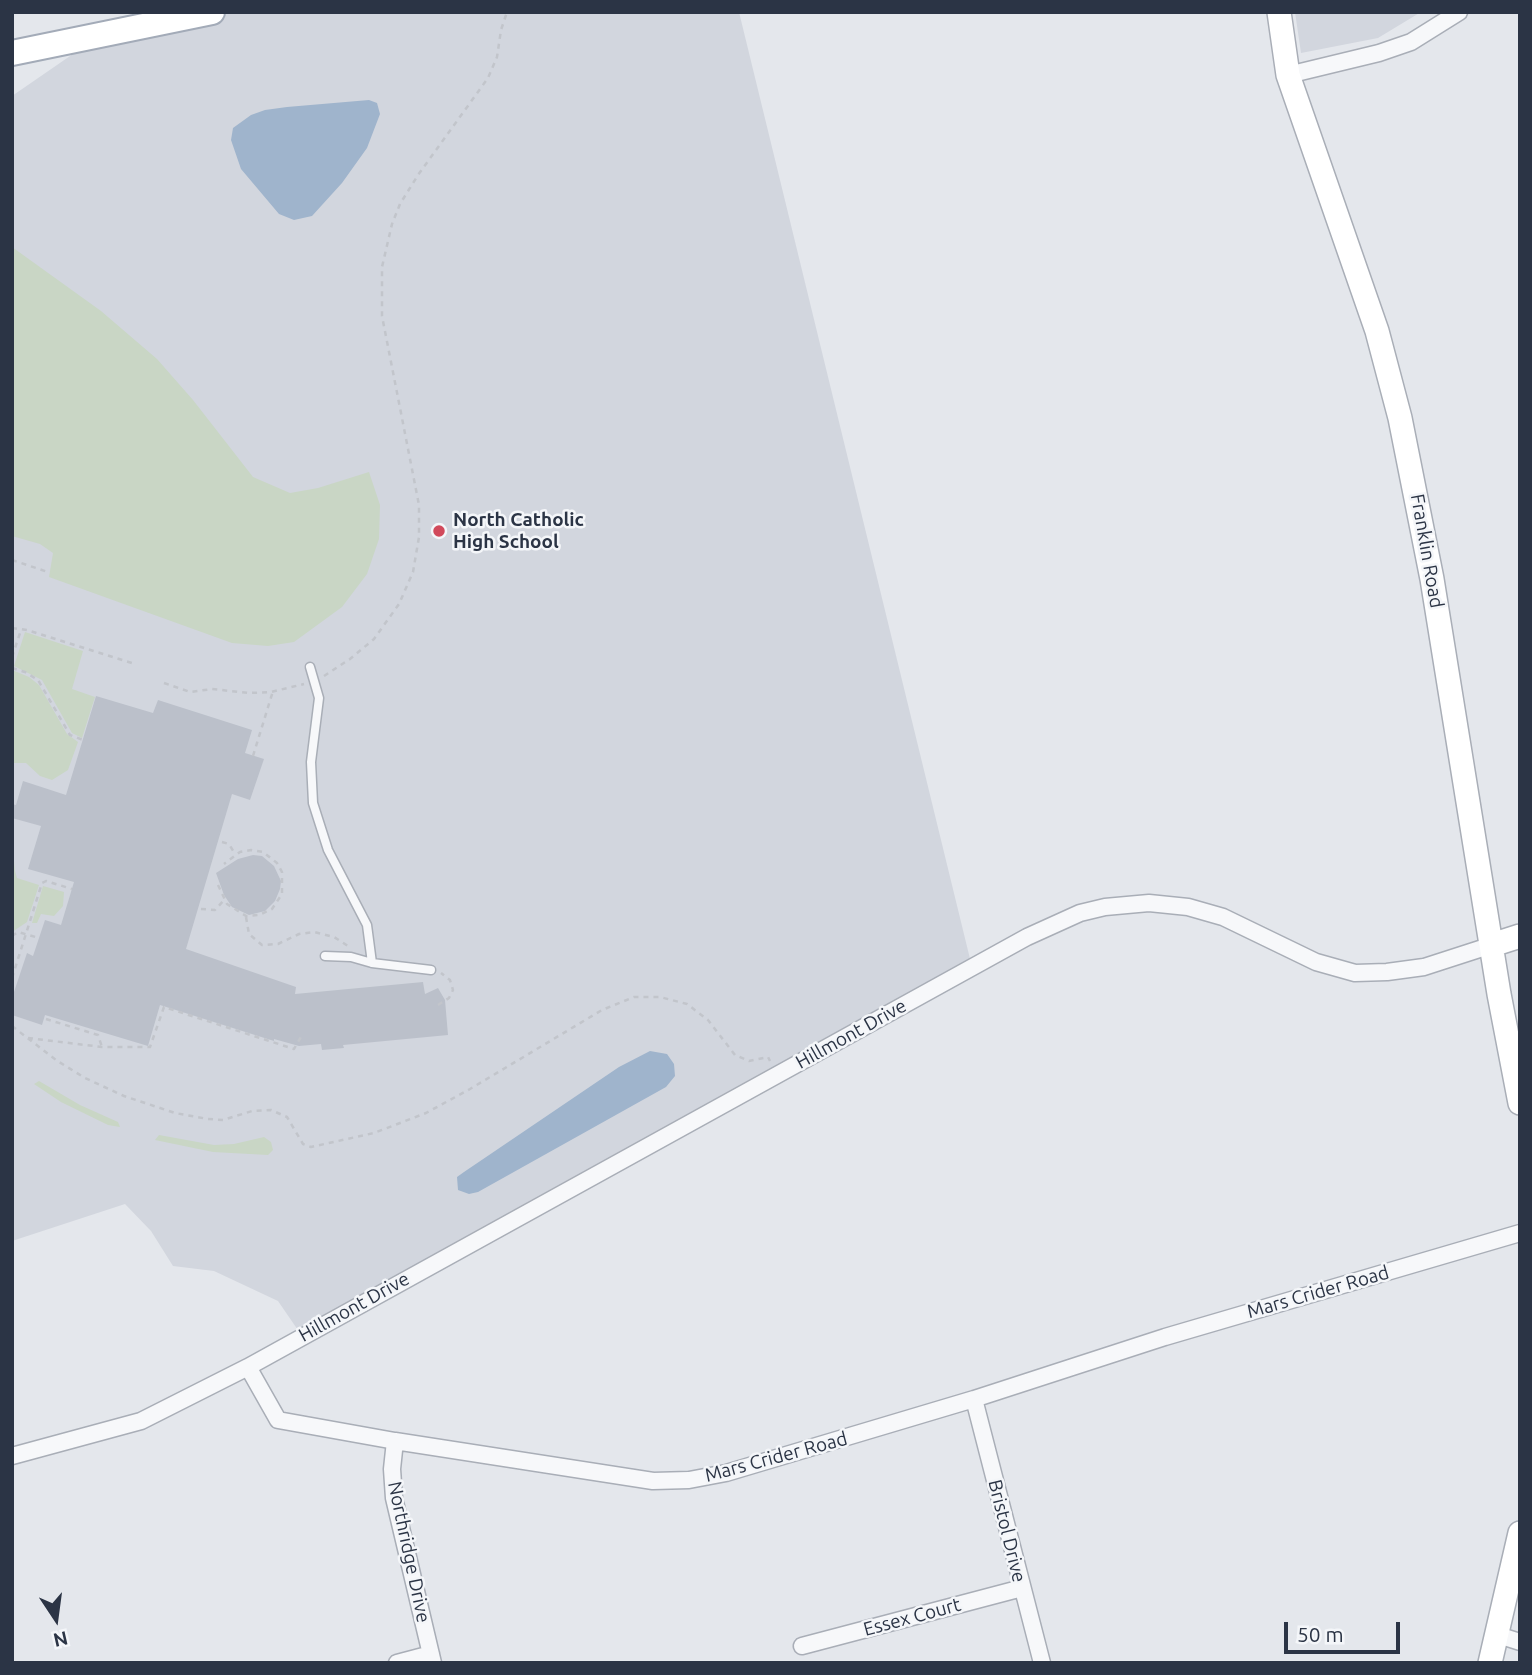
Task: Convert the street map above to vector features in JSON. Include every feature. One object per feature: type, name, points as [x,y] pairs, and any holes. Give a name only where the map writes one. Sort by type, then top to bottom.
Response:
[{"type":"main road","points":[[12,53],[212,12]]},
{"type":"street","name":"Franklin Road","points":[[1279,12],[1288,75],[1377,331],[1400,418],[1432,579],[1520,1102]]},
{"type":"street","points":[[1288,75],[1380,53],[1411,42],[1459,12]]},
{"type":"street","name":"Hillmont Drive","points":[[248,1367],[1027,937],[1080,913],[1105,907],[1149,903],[1197,909],[1223,917],[1316,962],[1355,973],[1424,967],[1492,945]]},
{"type":"street","points":[[1492,945],[1520,936]]},
{"type":"street","name":"Mars Crider Road","points":[[248,1367],[278,1420],[653,1481],[689,1480],[726,1474],[974,1399],[1165,1337],[1520,1233]]},
{"type":"street","points":[[12,1456],[141,1421],[248,1367]]},
{"type":"street","name":"Bristol Drive","points":[[974,1399],[1042,1663]]},
{"type":"street","name":"Northridge Drive","points":[[395,1441],[392,1469],[394,1498],[432,1658]]},
{"type":"street","points":[[1490,1663],[1520,1533]]},
{"type":"street","name":"Essex Court","points":[[802,1646],[1022,1588]]},
{"type":"street","points":[[1498,1635],[1520,1642]]},
{"type":"street","points":[[397,1663],[432,1658]]},
{"type":"lane","points":[[310,667],[319,698],[311,762],[313,803],[328,850],[367,925],[372,964]]},
{"type":"lane","points":[[325,956],[431,970]]},
{"type":"path","points":[[164,683],[194,692],[212,689],[249,693],[273,691],[315,680],[350,659],[374,639],[399,604],[413,572],[418,545],[419,512],[382,316],[382,267],[397,210],[413,182],[488,78],[497,57],[507,12]]},
{"type":"path","points":[[12,560],[48,572]]},
{"type":"path","points":[[12,628],[132,663]]},
{"type":"path","points":[[12,657],[21,630]]},
{"type":"path","points":[[12,668],[38,680],[70,735],[83,740]]},
{"type":"path","points":[[253,756],[273,691]]},
{"type":"path","points":[[222,842],[229,844],[235,854]]},
{"type":"path","points":[[218,885],[232,910],[246,916],[259,915],[272,909],[282,894],[284,878],[277,863],[262,852],[251,850],[235,854],[224,864]]},
{"type":"path","points":[[12,978],[43,882],[72,889]]},
{"type":"path","points":[[201,909],[215,910],[224,900]]},
{"type":"path","points":[[246,916],[249,934],[259,944],[278,944],[299,934],[319,932],[341,940],[355,958]]},
{"type":"path","points":[[12,936],[18,933],[39,938]]},
{"type":"path","points":[[431,970],[447,976],[453,986],[452,994],[438,1005]]},
{"type":"path","points":[[12,1026],[85,1078],[124,1096],[175,1113],[218,1120],[259,1110],[271,1110],[287,1118],[303,1144],[311,1147],[374,1133],[426,1113],[602,1010],[634,997],[660,996],[687,1004],[713,1024],[735,1055],[749,1061],[768,1056],[770,1060]]},
{"type":"path","points":[[24,1037],[102,1047],[150,1047],[164,1007],[294,1049],[302,1035]]},
{"type":"path","points":[[46,1019],[98,1035],[102,1047]]},
{"type":"shaded area","name":"North Catholic High School","points":[[212,12],[739,12],[972,967],[302,1336],[278,1301],[214,1271],[173,1266],[151,1231],[125,1204],[12,1241],[12,96],[102,34]]},
{"type":"shaded area","points":[[1295,12],[1421,12],[1378,38],[1301,53]]},
{"type":"green space","points":[[12,247],[101,311],[157,359],[253,477],[290,493],[318,488],[369,472],[380,505],[379,539],[367,574],[342,607],[294,642],[268,646],[232,643],[49,577],[53,553],[40,544],[12,536]]},
{"type":"green space","points":[[25,632],[83,651],[72,689],[95,697],[82,738],[72,733],[42,680],[14,666]]},
{"type":"green space","points":[[12,670],[29,677],[39,685],[67,734],[78,742],[68,770],[52,780],[40,776],[26,763],[12,763]]},
{"type":"green space","points":[[12,842],[17,878],[39,885],[27,922],[12,932]]},
{"type":"green space","points":[[43,886],[64,892],[63,906],[54,916],[41,914],[37,923],[32,923]]},
{"type":"green space","points":[[39,1081],[80,1105],[118,1122],[120,1127],[108,1125],[61,1102],[34,1084]]},
{"type":"green space","points":[[159,1135],[214,1145],[234,1144],[264,1137],[271,1142],[273,1150],[268,1155],[213,1152],[155,1140]]},
{"type":"water","points":[[369,100],[377,103],[380,114],[367,148],[342,183],[312,216],[294,220],[279,214],[241,169],[231,140],[233,128],[251,115],[287,107]]},
{"type":"water","points":[[650,1051],[667,1054],[674,1064],[675,1076],[666,1087],[478,1192],[469,1194],[458,1190],[457,1177],[619,1067]]},
{"type":"building","points":[[96,696],[153,713],[158,700],[252,730],[245,753],[264,759],[250,800],[232,794],[186,949],[296,987],[295,994],[423,982],[425,994],[438,988],[445,1000],[448,1035],[343,1045],[344,1048],[322,1050],[321,1044],[299,1046],[274,1041],[160,1005],[148,1046],[45,1015],[42,1025],[12,1015],[12,998],[27,953],[33,956],[45,920],[61,925],[74,882],[28,869],[41,826],[12,818],[12,804],[16,805],[23,781],[66,795]]},
{"type":"building","points":[[253,855],[262,856],[274,866],[281,881],[275,901],[265,911],[249,915],[232,907],[224,895],[216,873],[238,859]]},
{"type":"place","name":"North Catholic High School","points":[[439,531]]}]
